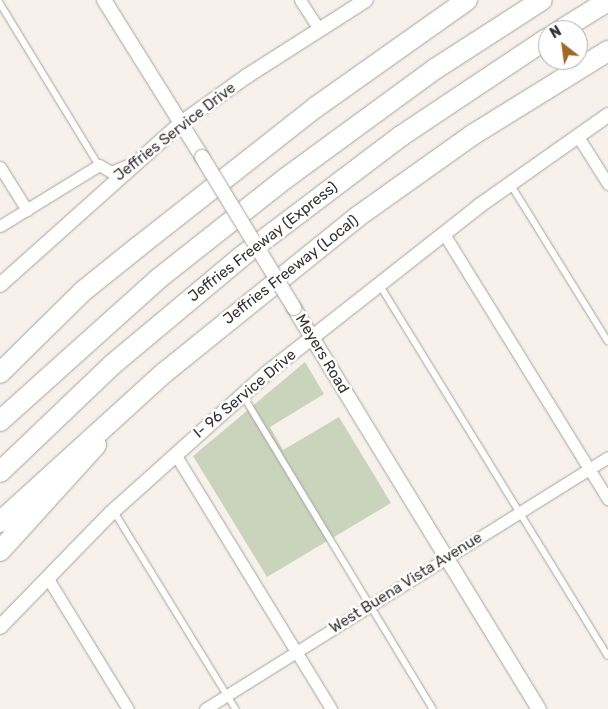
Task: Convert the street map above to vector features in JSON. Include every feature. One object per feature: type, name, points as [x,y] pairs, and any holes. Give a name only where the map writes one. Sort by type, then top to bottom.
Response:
[{"type":"highway","points":[[0,358],[316,107],[467,0]]},
{"type":"highway","points":[[0,421],[158,279],[286,178],[435,69],[542,0]]},
{"type":"highway","points":[[578,20],[608,1]]},
{"type":"highway","name":"Jeffries Freeway (Express)","points":[[0,472],[112,365],[241,257],[401,136],[538,45]]},
{"type":"highway","name":"Jeffries Freeway (Local)","points":[[0,522],[117,414],[255,296],[357,217],[474,134],[608,50]]},
{"type":"highway","points":[[0,373],[82,292]]},
{"type":"highway","points":[[0,551],[88,457],[117,414]]},
{"type":"street","name":"Meyers Road","points":[[104,0],[539,709]]},
{"type":"street","points":[[300,0],[319,29]]},
{"type":"street","name":"Jeffries Service Drive","points":[[0,285],[135,161],[181,123],[319,29],[366,0]]},
{"type":"street","name":"I- 96 Service Drive","points":[[0,627],[47,577],[114,511],[175,454],[243,395],[312,337],[510,183],[608,115]]},
{"type":"street","points":[[578,136],[608,184]]},
{"type":"street","points":[[0,226],[99,165],[111,172],[135,161]]},
{"type":"street","points":[[0,167],[27,210]]},
{"type":"street","points":[[444,234],[608,500]]},
{"type":"street","points":[[175,454],[330,709]]},
{"type":"street","name":"West Buena Vista Avenue","points":[[205,709],[608,457]]},
{"type":"street","points":[[47,577],[128,709]]},
{"type":"lane","points":[[0,3],[99,165]]},
{"type":"lane","points":[[510,183],[608,340]]},
{"type":"lane","points":[[380,284],[608,656]]},
{"type":"lane","points":[[243,395],[369,606],[434,709]]},
{"type":"lane","points":[[114,511],[236,709]]},
{"type":"green space","points":[[305,362],[324,394],[270,427],[283,450],[339,417],[391,503],[267,577],[193,456]]}]
